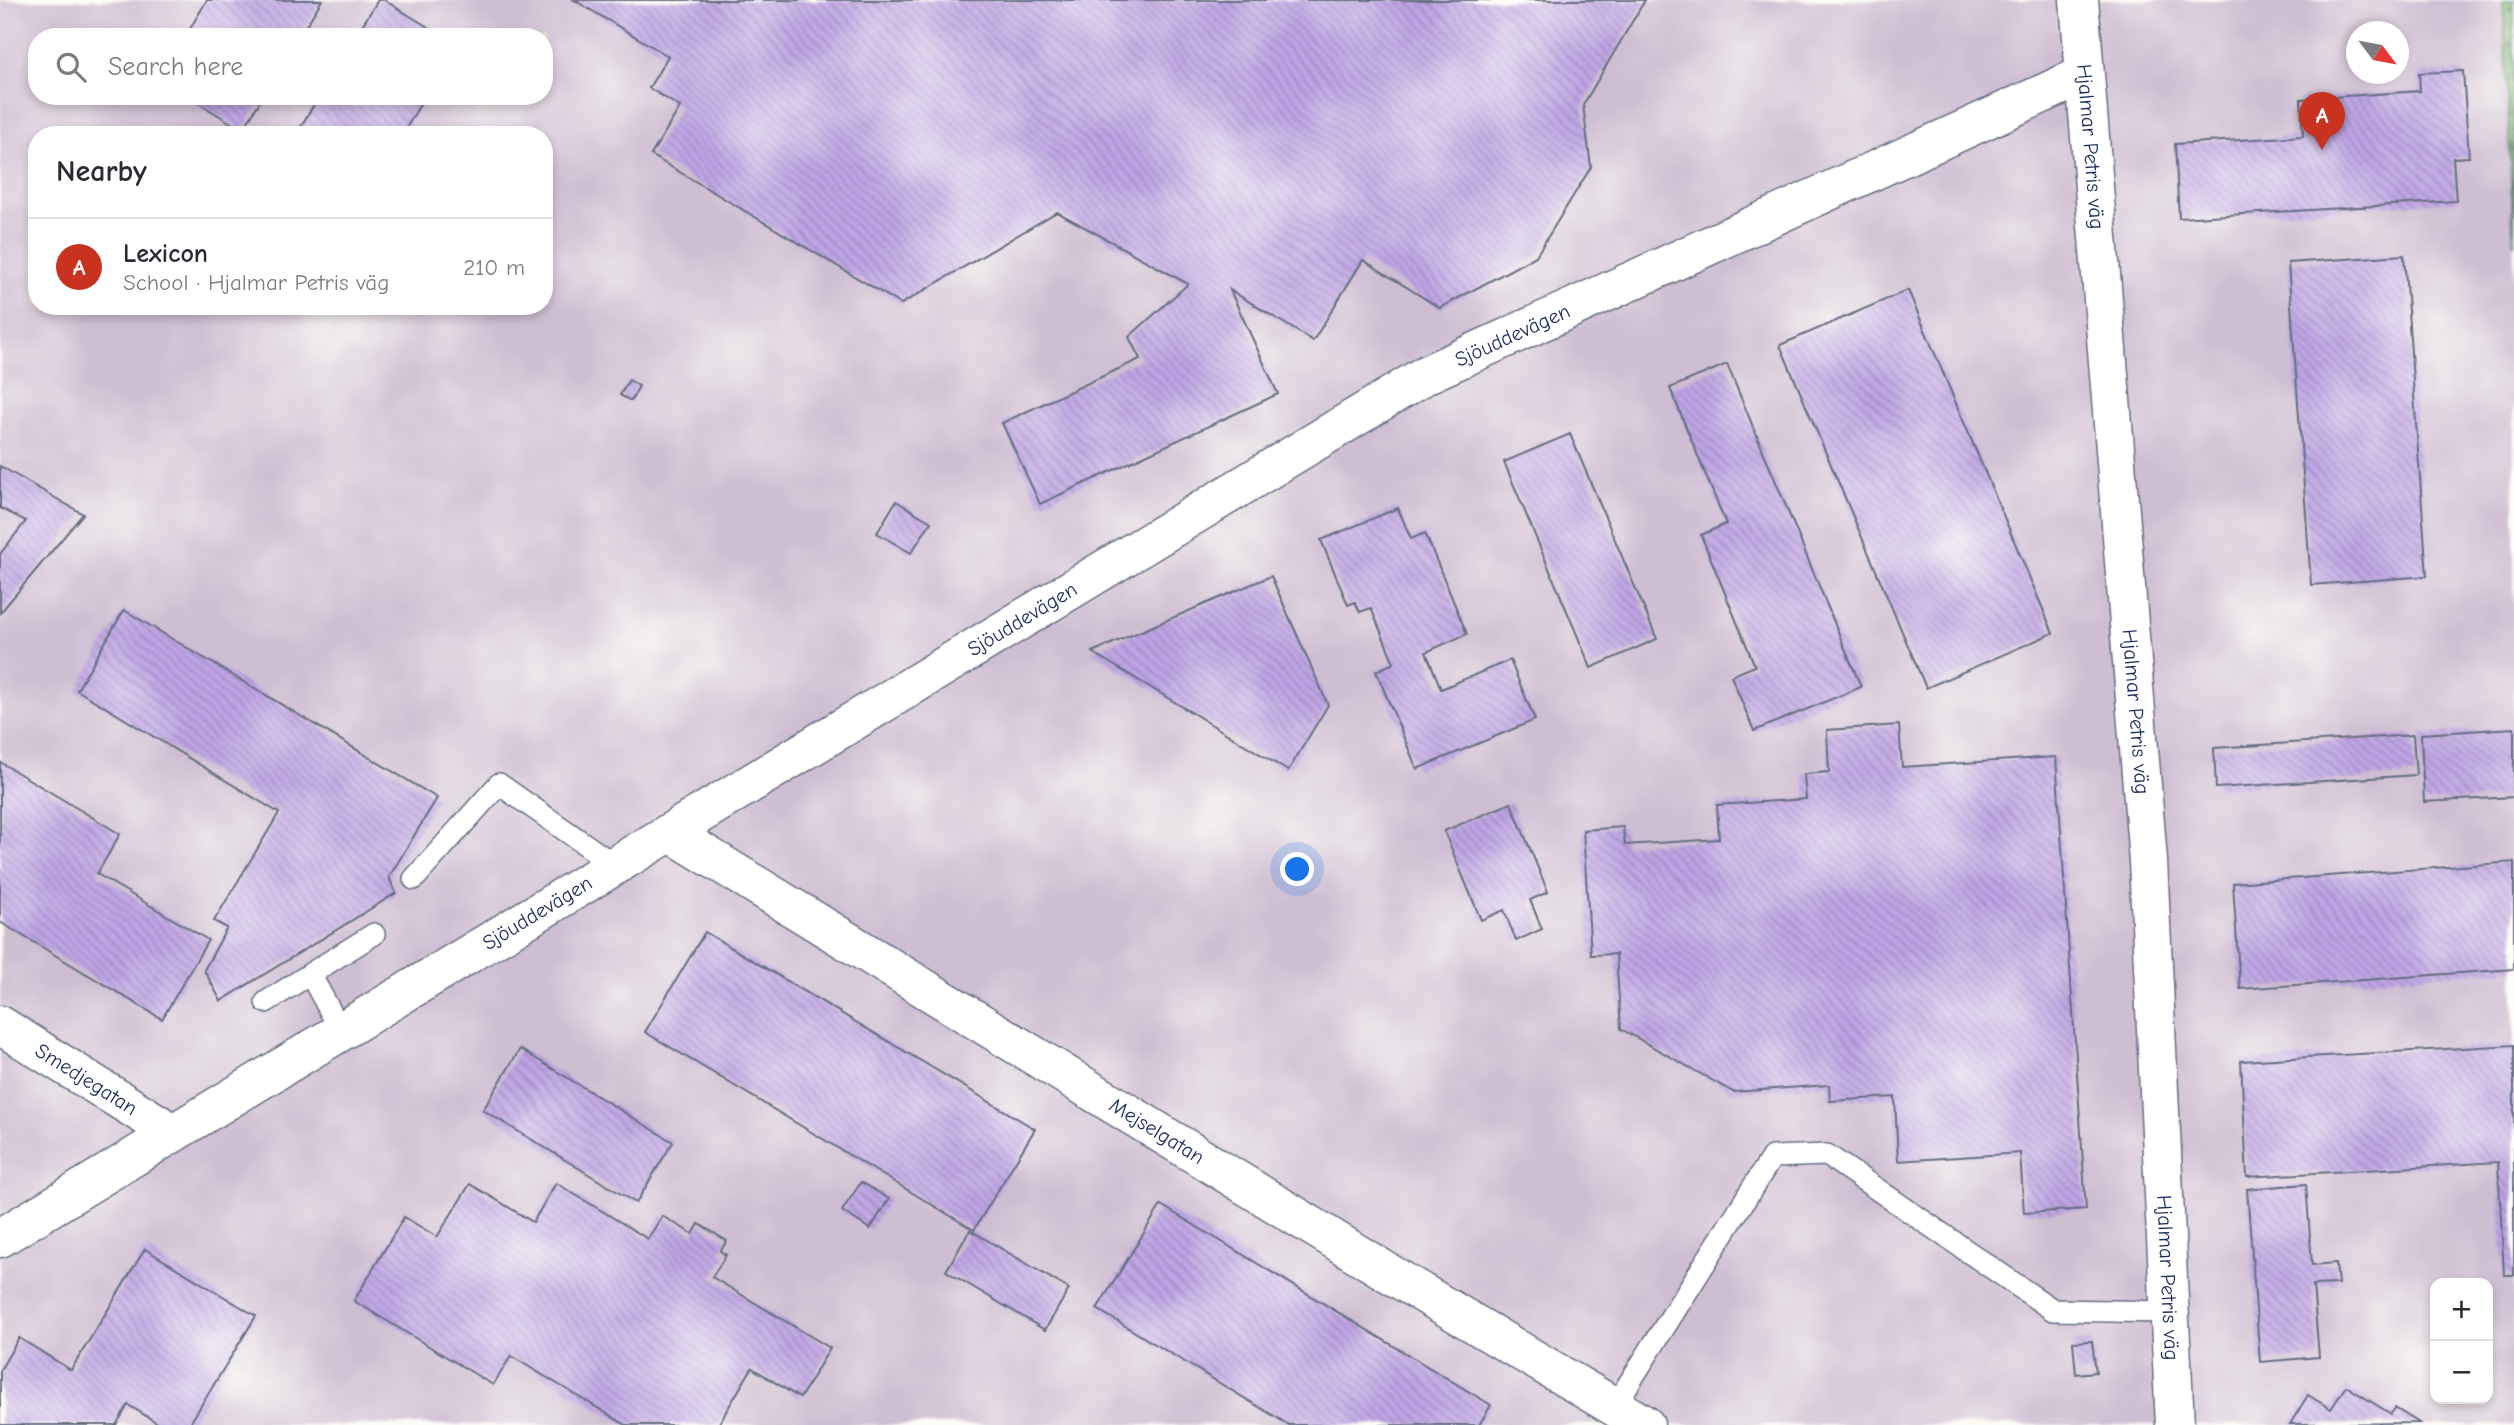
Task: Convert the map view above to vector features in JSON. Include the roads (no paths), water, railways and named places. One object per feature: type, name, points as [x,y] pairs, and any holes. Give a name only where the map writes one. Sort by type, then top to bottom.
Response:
[{"type":"street","name":"Hjalmar Petris väg","points":[[2079,0],[2148,861],[2175,1425]]},
{"type":"street","name":"Sjöuddevägen","points":[[0,1238],[171,1132],[671,833],[1427,374],[2084,75]]},
{"type":"street","name":"Mejselgatan","points":[[671,833],[1387,1272],[1630,1416]]},
{"type":"street","name":"Smedjegatan","points":[[0,1025],[171,1132]]},
{"type":"lane","points":[[415,879],[499,784],[616,866]]},
{"type":"lane","points":[[266,1002],[374,934]]},
{"type":"lane","points":[[310,974],[341,1031]]},
{"type":"lane","points":[[1630,1416],[1772,1157],[1827,1155],[2053,1310],[2170,1312]]},
{"type":"place","name":"Lexicon","points":[[2322,150]]}]
